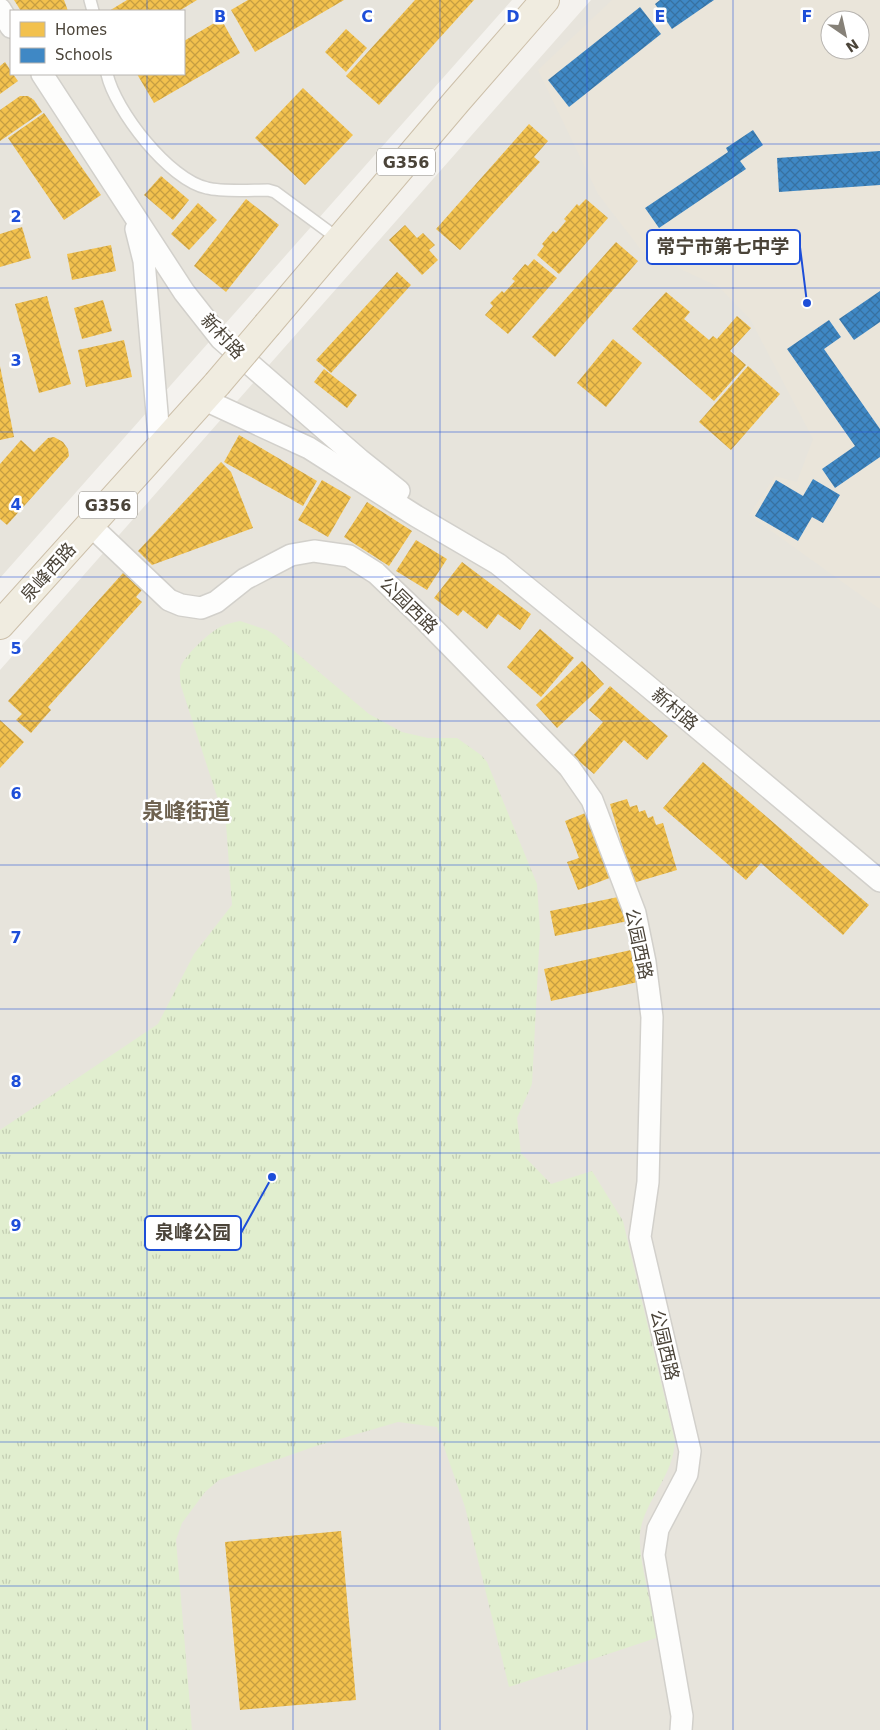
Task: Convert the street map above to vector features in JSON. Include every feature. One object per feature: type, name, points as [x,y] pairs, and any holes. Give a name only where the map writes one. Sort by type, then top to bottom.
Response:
[{"type":"highway","name":"G356","points":[[210,392],[545,0]]},
{"type":"highway","name":"泉峰西路","points":[[0,625],[210,392]]},
{"type":"street","points":[[0,9],[10,25]]},
{"type":"street","name":"新村路","points":[[43,75],[184,292],[221,339],[360,460],[464,544]]},
{"type":"street","points":[[130,210],[144,262],[160,448]]},
{"type":"street","name":"新村路","points":[[210,392],[309,448],[416,516],[498,564],[644,683],[880,881]]},
{"type":"street","name":"公园西路","points":[[90,525],[169,600],[181,605],[201,608],[216,602],[245,579],[292,555],[314,551],[349,556],[376,573],[422,617],[569,767],[592,800],[635,912],[645,962],[652,1017],[648,1182],[640,1237],[690,1451],[687,1474],[658,1529],[654,1555],[682,1716],[682,1730]]},
{"type":"lane","points":[[107,75],[110,86],[136,131],[175,171],[207,188],[268,190],[275,192],[340,240]]},
{"type":"shaded area","points":[[0,0],[512,0],[0,578]]},
{"type":"shaded area","points":[[591,0],[880,0],[880,1730],[0,1730],[0,670]]},
{"type":"shaded area","points":[[612,0],[880,0],[880,609],[749,515],[775,476],[797,482],[813,439],[750,319],[719,287],[642,251],[598,194],[538,70]]},
{"type":"green space","points":[[240,621],[267,630],[275,635],[369,714],[402,732],[428,738],[457,738],[481,755],[487,762],[537,884],[540,930],[532,1084],[517,1118],[521,1153],[551,1184],[592,1171],[623,1221],[675,1441],[670,1465],[649,1505],[641,1527],[640,1537],[642,1565],[659,1637],[509,1687],[465,1507],[437,1427],[398,1422],[316,1446],[219,1480],[205,1492],[182,1523],[176,1540],[192,1730],[0,1730],[0,1130],[158,1024],[194,954],[232,905],[226,824],[181,686],[180,674],[183,662],[206,638],[226,624]]},
{"type":"building: Homes","points":[[14,0],[64,0],[68,10],[20,10]]},
{"type":"building: Homes","points":[[127,0],[197,0],[181,10],[111,10]]},
{"type":"building: Homes","points":[[248,0],[344,0],[255,52],[231,10]]},
{"type":"building: Homes","points":[[415,0],[474,0],[379,105],[346,76]]},
{"type":"building: Homes","points":[[221,19],[240,53],[154,103],[138,75],[185,75],[185,40]]},
{"type":"building: Homes","points":[[346,29],[367,48],[346,72],[325,52]]},
{"type":"building: Homes","points":[[5,62],[10,70],[10,75],[14,75],[18,81],[0,94],[0,66]]},
{"type":"building: Homes","points":[[303,88],[353,135],[305,185],[255,138]]},
{"type":"building: Homes","points":[[20,96],[28,96],[34,100],[42,112],[0,141],[0,110]]},
{"type":"building: Homes","points":[[44,113],[101,195],[64,220],[8,138]]},
{"type":"building: Homes","points":[[529,124],[548,141],[534,157],[540,162],[460,250],[436,229]]},
{"type":"building: Homes","points":[[161,176],[189,200],[173,220],[144,195]]},
{"type":"building: Homes","points":[[246,199],[279,225],[226,292],[194,266]]},
{"type":"building: Homes","points":[[586,199],[608,218],[559,274],[537,255],[544,246],[542,244],[553,231],[556,233],[566,221],[564,219],[577,204],[579,206]]},
{"type":"building: Homes","points":[[198,203],[217,220],[189,250],[171,234]]},
{"type":"building: Homes","points":[[405,225],[417,238],[423,233],[435,245],[429,250],[438,260],[422,275],[389,240]]},
{"type":"building: Homes","points":[[22,227],[31,258],[0,267],[0,234]]},
{"type":"building: Homes","points":[[616,242],[638,261],[555,357],[532,337]]},
{"type":"building: Homes","points":[[111,245],[116,271],[72,280],[67,254]]},
{"type":"building: Homes","points":[[534,259],[557,278],[508,334],[485,315],[493,306],[490,303],[502,291],[504,293],[515,281],[512,279],[525,264],[528,266]]},
{"type":"building: Homes","points":[[397,272],[411,285],[331,373],[316,360]]},
{"type":"building: Homes","points":[[666,292],[690,312],[684,319],[709,340],[713,336],[717,339],[737,316],[751,328],[730,351],[746,365],[714,401],[632,329]]},
{"type":"building: Homes","points":[[47,296],[71,384],[39,393],[15,304]]},
{"type":"building: Homes","points":[[103,300],[112,331],[82,339],[74,308]]},
{"type":"building: Homes","points":[[613,339],[642,363],[606,407],[577,383]]},
{"type":"building: Homes","points":[[124,340],[132,377],[86,387],[78,350]]},
{"type":"building: Homes","points":[[0,366],[14,437],[0,440]]},
{"type":"building: Homes","points":[[748,366],[780,394],[731,450],[699,422]]},
{"type":"building: Homes","points":[[324,369],[357,395],[347,408],[314,382]]},
{"type":"building: Homes","points":[[239,435],[317,481],[303,506],[224,462]]},
{"type":"building: Homes","points":[[54,437],[63,442],[68,449],[69,456],[7,525],[0,519],[0,464],[21,440],[34,452],[48,438]]},
{"type":"building: Homes","points":[[221,462],[231,472],[253,528],[152,565],[138,551]]},
{"type":"building: Homes","points":[[322,480],[351,497],[328,537],[298,520]]},
{"type":"building: Homes","points":[[367,502],[412,531],[389,566],[344,537]]},
{"type":"building: Homes","points":[[416,540],[447,559],[427,590],[396,571]]},
{"type":"building: Homes","points":[[462,562],[531,614],[520,630],[498,614],[487,629],[463,610],[458,616],[434,598]]},
{"type":"building: Homes","points":[[123,573],[142,590],[136,597],[142,602],[48,707],[51,710],[31,733],[16,720],[22,714],[8,701]]},
{"type":"building: Homes","points":[[540,629],[574,658],[541,697],[507,667]]},
{"type":"building: Homes","points":[[582,661],[604,684],[557,728],[536,705]]},
{"type":"building: Homes","points":[[610,686],[668,736],[647,760],[624,740],[594,774],[573,756],[603,722],[589,710]]},
{"type":"building: Homes","points":[[0,720],[24,742],[0,768]]},
{"type":"building: Homes","points":[[703,762],[869,905],[843,935],[761,863],[746,880],[663,808]]},
{"type":"building: Homes","points":[[627,799],[630,807],[637,805],[639,812],[645,810],[648,818],[653,816],[656,825],[663,823],[677,870],[633,883],[610,804]]},
{"type":"building: Homes","points":[[588,812],[612,877],[578,890],[567,862],[579,858],[565,821]]},
{"type":"building: Homes","points":[[623,896],[628,921],[555,936],[550,911]]},
{"type":"building: Homes","points":[[631,950],[638,982],[551,1001],[544,969]]},
{"type":"building: Homes","points":[[341,1531],[356,1700],[240,1710],[225,1542]]},
{"type":"building: Schools","points":[[660,0],[714,0],[672,29],[655,4]]},
{"type":"building: Schools","points":[[640,7],[661,34],[569,107],[548,80]]},
{"type":"building: Schools","points":[[753,130],[763,145],[740,161],[746,169],[659,228],[645,208],[728,152],[726,148]]},
{"type":"building: Schools","points":[[880,151],[880,185],[779,192],[777,158]]},
{"type":"building: Schools","points":[[880,291],[880,322],[854,340],[839,319]]},
{"type":"building: Schools","points":[[829,320],[841,337],[824,349],[880,429],[880,457],[835,488],[822,469],[855,446],[787,349]]},
{"type":"building: Schools","points":[[813,479],[840,495],[823,523],[812,517],[798,541],[755,516],[776,480],[803,496]]},
{"type":"place","name":"常宁市第七中学","points":[[807,303]]},
{"type":"place","name":"泉峰公园","points":[[272,1177]]},
{"type":"district","name":"泉峰街道","points":[[186,811]]}]
